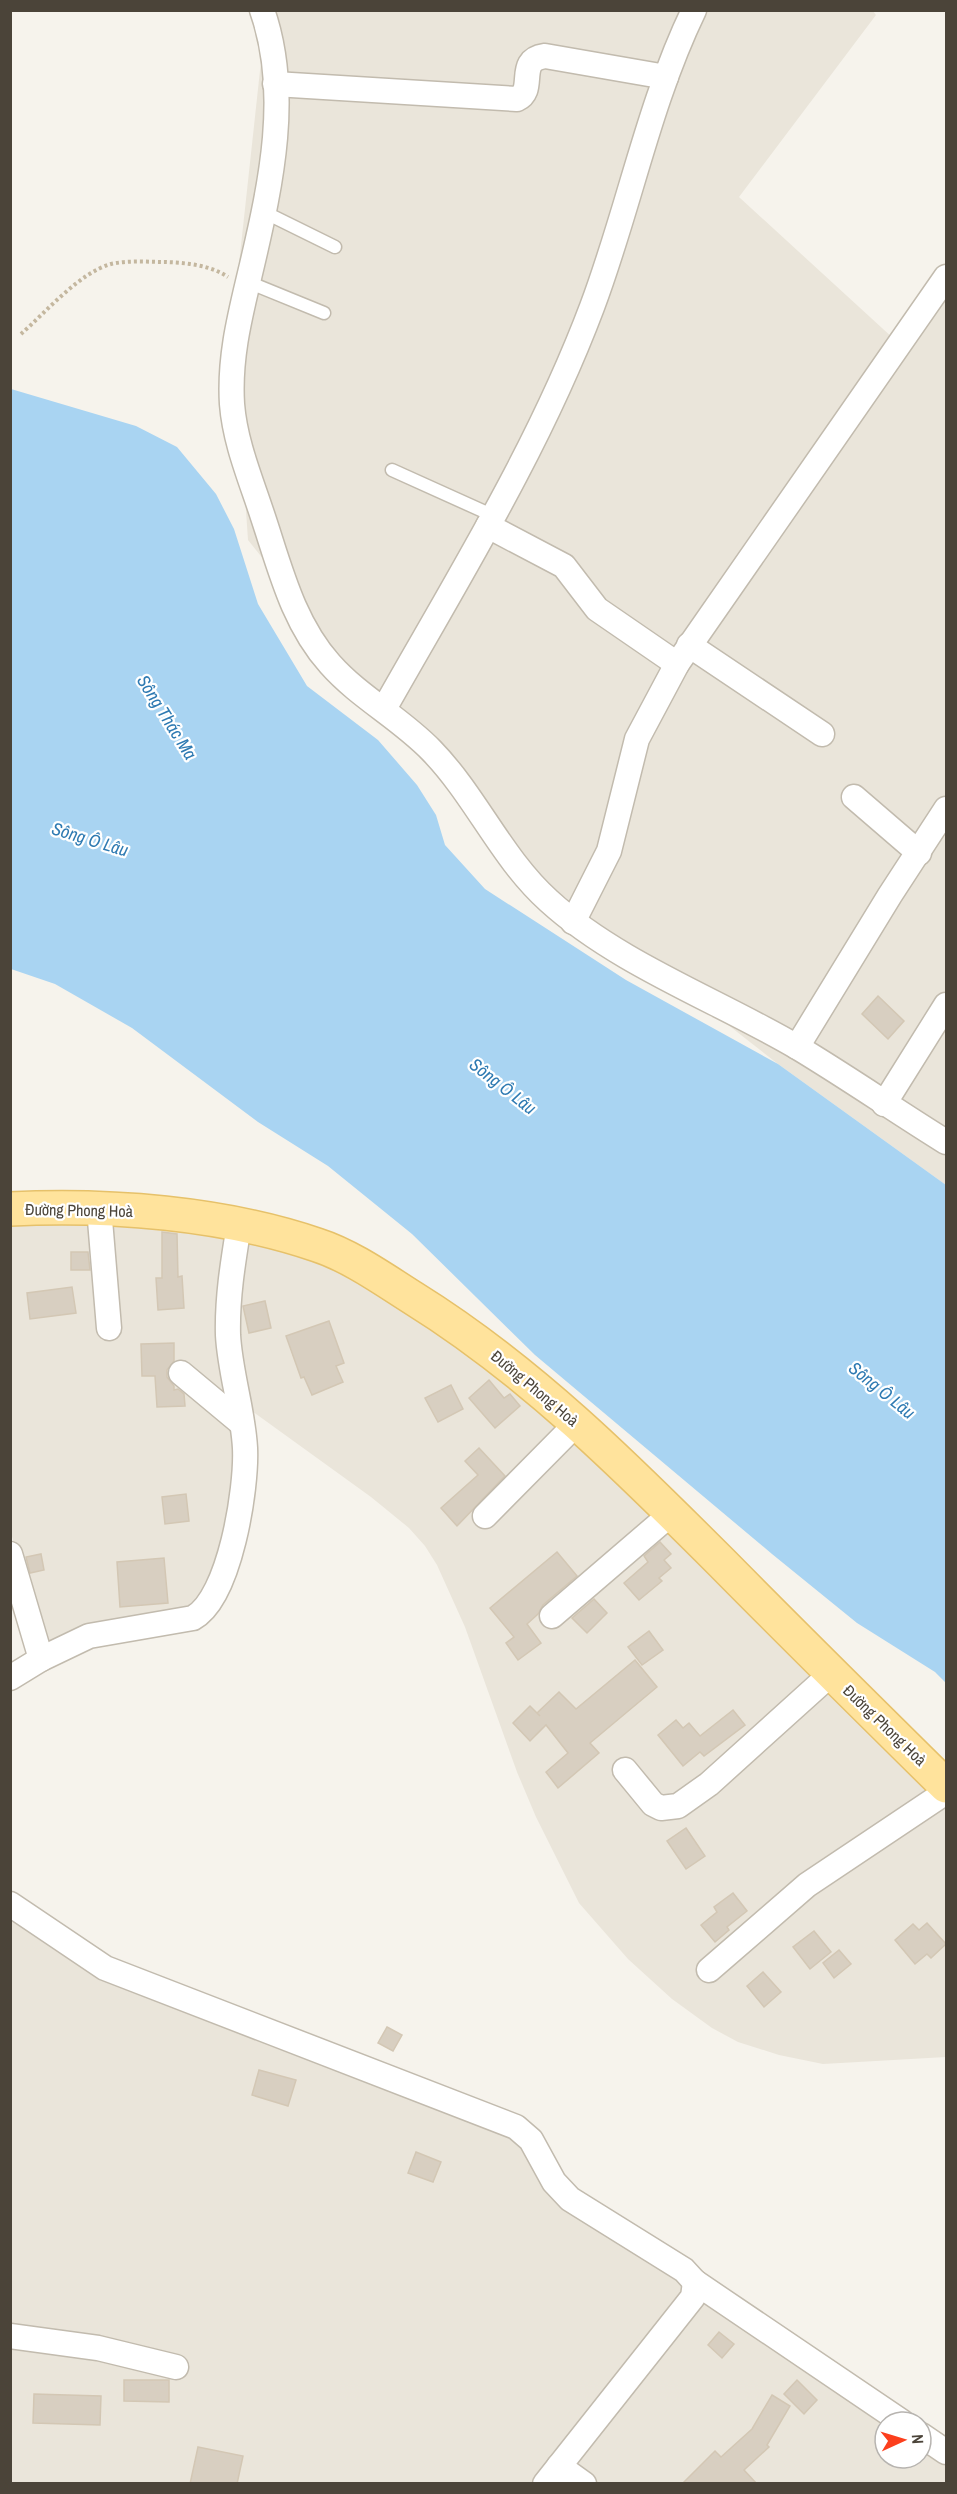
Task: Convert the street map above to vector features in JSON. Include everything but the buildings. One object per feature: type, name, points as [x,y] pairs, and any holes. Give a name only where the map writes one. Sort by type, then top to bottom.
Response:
[{"type":"main road","name":"Đường Phong Hoà","points":[[10,1209],[99,1208],[239,1225],[320,1245],[364,1267],[473,1338],[577,1423],[672,1513],[946,1786]]},
{"type":"street","points":[[261,10],[271,46],[275,84],[275,136],[264,212],[235,331],[231,381],[232,407],[241,452],[291,600],[305,629],[336,670],[429,747],[449,769],[521,872],[573,922],[626,954],[797,1047],[946,1142]]},
{"type":"street","points":[[384,709],[491,521],[565,371],[592,306],[666,77],[694,10]]},
{"type":"street","points":[[275,84],[517,99],[522,97],[526,91],[529,66],[534,59],[545,56],[666,77]]},
{"type":"street","points":[[573,922],[609,851],[637,740],[683,654],[946,277]]},
{"type":"street","points":[[491,521],[564,566],[597,609],[683,654],[822,734]]},
{"type":"street","points":[[854,797],[920,853]]},
{"type":"street","points":[[797,1047],[890,895],[920,853],[946,809]]},
{"type":"street","points":[[884,1104],[946,1005]]},
{"type":"street","points":[[99,1208],[109,1328]]},
{"type":"street","points":[[10,1678],[41,1659],[90,1636],[123,1629],[186,1621],[205,1610],[215,1595],[226,1565],[241,1501],[246,1464],[230,1362],[228,1333],[231,1270],[239,1225]]},
{"type":"street","points":[[181,1373],[241,1423]]},
{"type":"street","points":[[484,1516],[577,1423]]},
{"type":"street","points":[[552,1616],[672,1513]]},
{"type":"street","points":[[10,1554],[41,1659]]},
{"type":"street","points":[[625,1770],[653,1804],[669,1808],[687,1801],[832,1673]]},
{"type":"street","points":[[709,1970],[807,1885],[946,1792]]},
{"type":"street","points":[[10,1904],[105,1968],[516,2127],[531,2140],[554,2182],[570,2199],[684,2270],[695,2282],[884,2410]]},
{"type":"street","points":[[584,2484],[552,2475],[693,2297],[695,2282]]},
{"type":"street","points":[[10,2336],[98,2348],[176,2367]]},
{"type":"street","points":[[933,2443],[946,2452]]},
{"type":"lane","points":[[264,212],[335,247]]},
{"type":"lane","points":[[246,289],[324,313]]},
{"type":"lane","points":[[392,470],[491,521]]},
{"type":"path","points":[[21,334],[89,275],[111,264],[128,261],[172,262],[207,267],[246,289]]},
{"type":"shaded area","points":[[250,11],[873,11],[876,15],[739,197],[906,350],[946,289],[946,1185],[778,1064],[483,833],[248,540],[233,319],[263,43]]},
{"type":"shaded area","points":[[39,1219],[222,1234],[329,1263],[439,1327],[558,1420],[946,1799],[946,2057],[823,2064],[779,2055],[738,2042],[712,2028],[672,1999],[628,1959],[579,1903],[536,1817],[517,1772],[465,1627],[437,1565],[425,1546],[409,1528],[371,1497],[252,1411],[243,1466],[205,1606],[46,1642],[19,1567],[11,1532],[10,1221]]},
{"type":"shaded area","points":[[10,1911],[90,1965],[506,2132],[543,2163],[873,2413],[873,2470],[933,2470],[933,2448],[946,2457],[946,2483],[11,2483]]},
{"type":"water","points":[[11,389],[136,426],[177,447],[216,494],[234,529],[258,604],[307,686],[378,740],[417,785],[436,815],[445,845],[485,889],[626,980],[778,1064],[946,1185],[946,1683],[935,1672],[857,1623],[772,1554],[535,1355],[412,1234],[328,1166],[258,1122],[132,1028],[55,984],[11,969]]},
{"type":"water label","name":"Sông Thác Ma","points":[[167,717]]},
{"type":"water label","name":"Sông Ô Lâu","points":[[90,839]]},
{"type":"water label","name":"Sông Ô Lâu","points":[[503,1086]]},
{"type":"water label","name":"Sông Ô Lâu","points":[[882,1390]]}]
